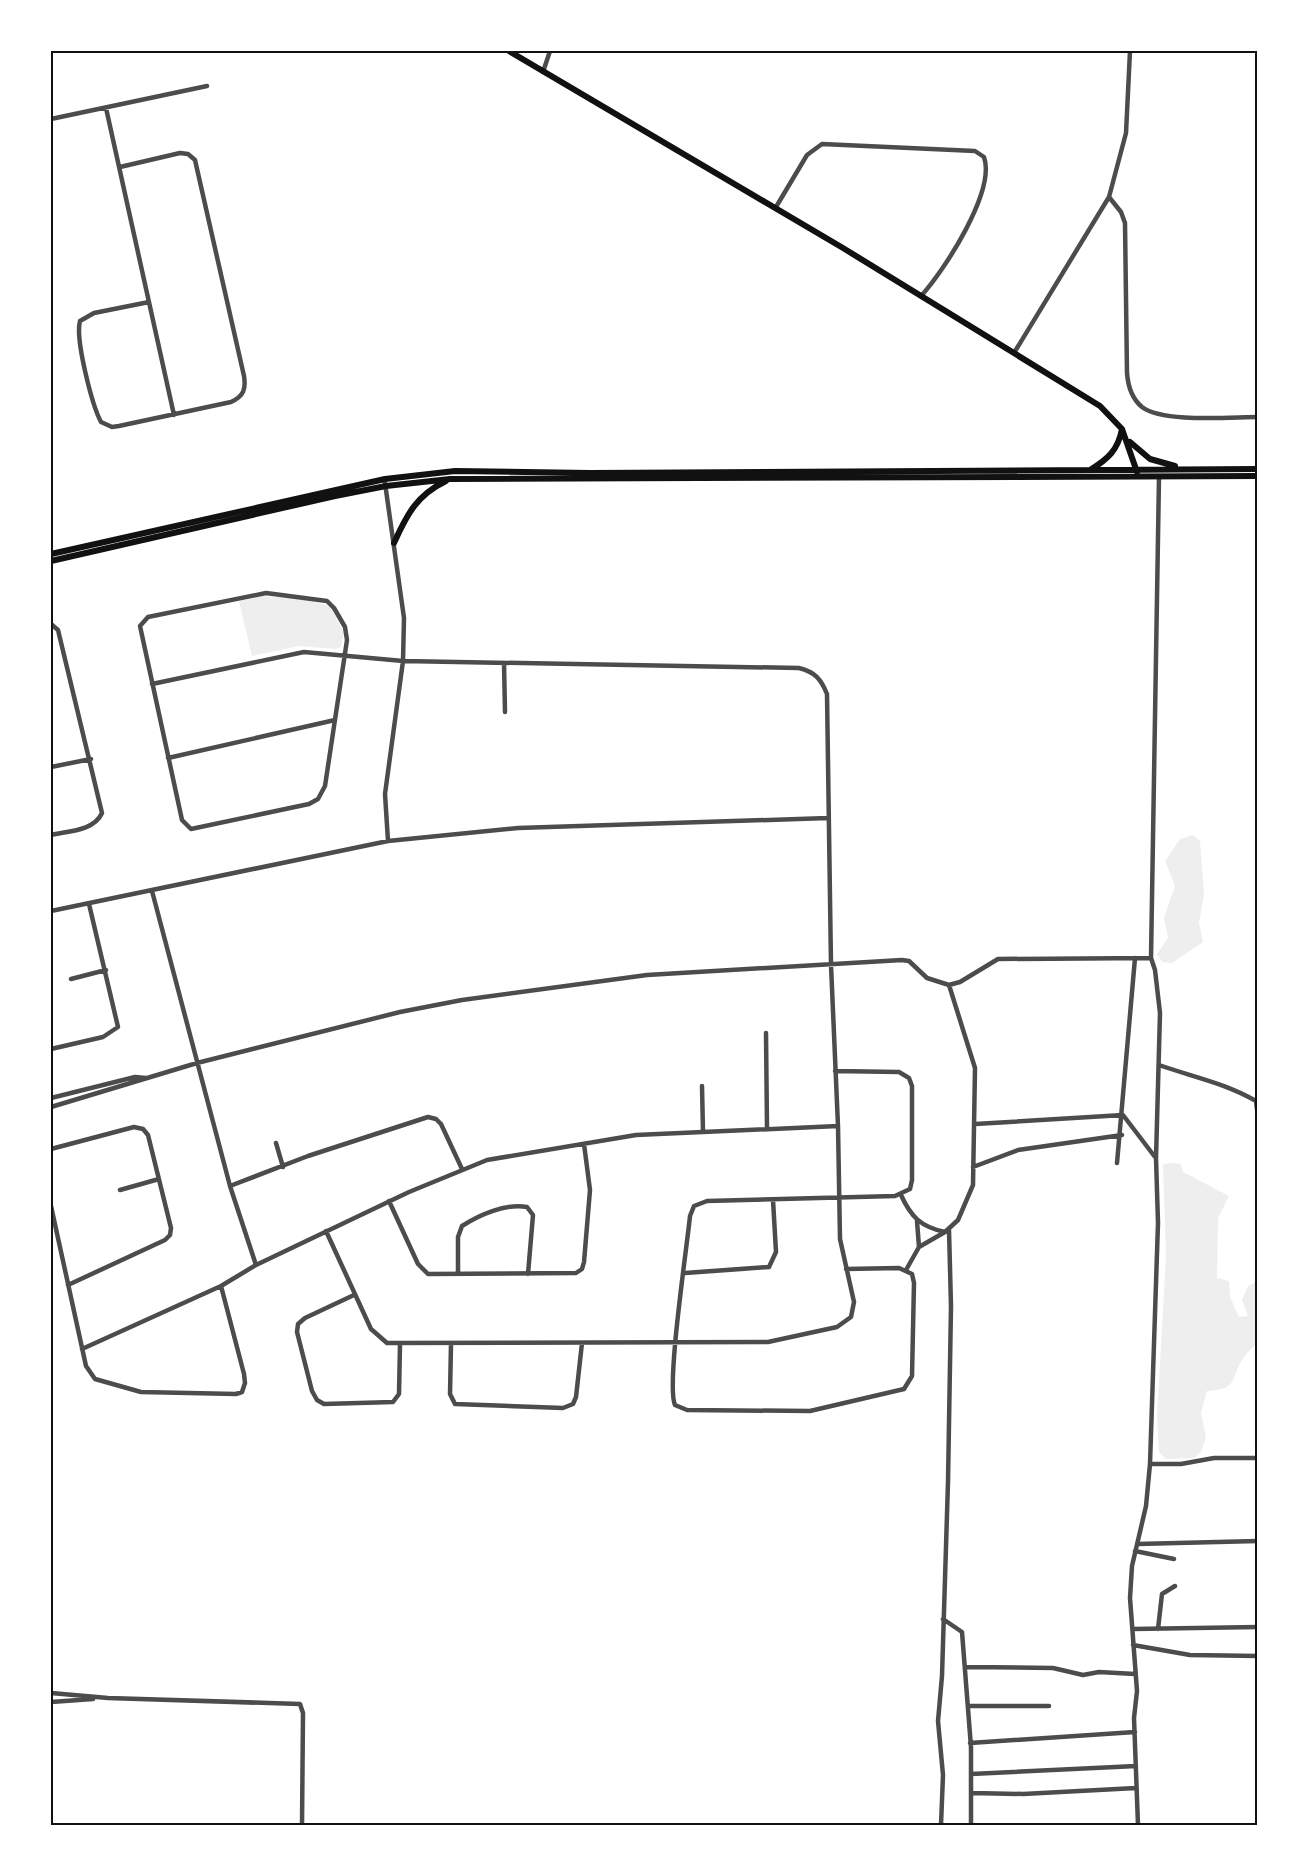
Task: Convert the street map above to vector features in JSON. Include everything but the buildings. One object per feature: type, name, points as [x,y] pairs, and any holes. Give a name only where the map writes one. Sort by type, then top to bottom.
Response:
[{"type":"main road","points":[[509,51],[776,207],[1100,406],[1146,457],[1157,463],[1202,470]]},
{"type":"main road","points":[[1090,470],[1110,457],[1119,443],[1122,429]]},
{"type":"main road","points":[[1128,439],[1138,477]]},
{"type":"main road","points":[[51,554],[385,483],[455,471],[590,473],[1258,469]]},
{"type":"main road","points":[[51,561],[385,483],[450,479],[1258,476]]},
{"type":"main road","points":[[394,543],[414,503],[430,490],[450,479]]},
{"type":"street","points":[[543,72],[550,51]]},
{"type":"street","points":[[1014,353],[1109,196],[1126,133],[1130,51]]},
{"type":"street","points":[[51,119],[207,86]]},
{"type":"street","points":[[106,108],[174,415]]},
{"type":"street","points":[[776,207],[807,155],[822,144],[975,151],[984,157],[986,169],[981,200],[932,284],[921,296]]},
{"type":"street","points":[[120,167],[180,153],[188,154],[195,160],[244,376],[245,389],[240,398],[174,415],[112,426],[101,422],[94,404],[81,341],[80,321],[94,313],[149,302]]},
{"type":"street","points":[[1109,196],[1121,212],[1125,223],[1127,373],[1129,388],[1137,402],[1143,408],[1164,415],[1258,417]]},
{"type":"street","points":[[1138,1825],[1135,1674],[1130,1598],[1135,1551],[1146,1506],[1150,1464],[1158,1223],[1156,1158],[1160,1013],[1155,970],[1151,958],[1159,477]]},
{"type":"street","points":[[385,483],[404,618],[403,661],[385,794],[388,841]]},
{"type":"street","points":[[257,594],[313,597],[332,604],[346,633],[346,656],[325,786],[318,799],[304,805],[246,819],[199,829],[187,828],[182,820],[140,633],[145,619],[257,594]]},
{"type":"street","points":[[51,624],[58,630],[102,808],[100,816],[89,826],[51,835]]},
{"type":"street","points":[[152,684],[295,653],[403,661],[798,668],[814,674],[822,681],[827,694],[831,965],[840,1239],[854,1302],[851,1317],[837,1328],[786,1340],[677,1343],[387,1343],[378,1338],[354,1295],[326,1231]]},
{"type":"street","points":[[504,663],[505,712]]},
{"type":"street","points":[[168,758],[335,720]]},
{"type":"street","points":[[51,767],[91,759]]},
{"type":"street","points":[[51,911],[388,841],[518,828],[828,818]]},
{"type":"street","points":[[152,891],[230,1186],[256,1265]]},
{"type":"street","points":[[51,1049],[103,1037],[116,1030],[118,1022],[89,904]]},
{"type":"street","points":[[1117,1163],[1122,1135],[1135,958]]},
{"type":"street","points":[[51,1107],[197,1063],[400,1012],[530,988],[647,975],[902,960],[909,961],[927,978],[949,985],[960,982],[998,959],[1151,958]]},
{"type":"street","points":[[71,979],[106,970]]},
{"type":"street","points":[[906,1270],[919,1247],[947,1231],[958,1220],[970,1196],[975,1124],[975,1068],[949,985]]},
{"type":"street","points":[[766,1034],[767,1129]]},
{"type":"street","points":[[1160,1065],[1223,1084],[1242,1093],[1256,1101],[1258,1117]]},
{"type":"street","points":[[835,1071],[899,1072],[910,1081],[912,1180],[910,1189],[901,1196],[707,1201],[697,1204],[690,1216],[672,1399],[675,1405],[681,1409],[803,1412],[900,1391],[909,1384],[912,1377],[914,1283],[912,1274],[897,1268],[846,1269]]},
{"type":"street","points":[[51,1098],[135,1077],[146,1078]]},
{"type":"street","points":[[702,1086],[703,1132]]},
{"type":"street","points":[[975,1124],[1123,1115]]},
{"type":"street","points":[[1123,1115],[1156,1158]]},
{"type":"street","points":[[230,1186],[308,1156],[428,1117],[436,1119],[441,1124],[462,1169]]},
{"type":"street","points":[[82,1349],[221,1286],[256,1265],[389,1201],[462,1169],[494,1159],[636,1135],[838,1126]]},
{"type":"street","points":[[51,1149],[141,1128],[147,1133],[171,1228],[169,1237],[69,1285]]},
{"type":"street","points":[[973,1167],[1018,1150],[1122,1135]]},
{"type":"street","points":[[276,1143],[283,1167]]},
{"type":"street","points":[[389,1201],[423,1270],[428,1274],[572,1274],[583,1265],[590,1196],[584,1144]]},
{"type":"street","points":[[120,1190],[159,1179]]},
{"type":"street","points":[[901,1196],[917,1221],[919,1247]]},
{"type":"street","points":[[685,1273],[769,1267],[776,1252],[773,1200]]},
{"type":"street","points":[[51,1206],[90,1376],[128,1389],[150,1393],[240,1393],[245,1388],[244,1374],[221,1286]]},
{"type":"street","points":[[458,1274],[458,1237],[462,1226],[490,1213],[517,1206],[527,1207],[533,1215],[528,1274]]},
{"type":"street","points":[[917,1221],[947,1231]]},
{"type":"street","points":[[941,1825],[943,1775],[938,1721],[943,1619],[951,1306],[947,1231]]},
{"type":"street","points":[[354,1295],[305,1318],[298,1324],[300,1342],[317,1400],[324,1404],[393,1402],[399,1394],[400,1344]]},
{"type":"street","points":[[452,1344],[450,1394],[455,1404],[563,1408],[571,1406],[576,1398],[582,1343]]},
{"type":"street","points":[[1150,1464],[1181,1464],[1209,1458],[1258,1458]]},
{"type":"street","points":[[1137,1544],[1258,1540]]},
{"type":"street","points":[[1135,1551],[1174,1559]]},
{"type":"street","points":[[1158,1629],[1162,1594],[1175,1586]]},
{"type":"street","points":[[943,1619],[962,1632],[969,1706],[971,1825]]},
{"type":"street","points":[[1133,1629],[1258,1627]]},
{"type":"street","points":[[1133,1645],[1190,1655],[1258,1656]]},
{"type":"street","points":[[966,1667],[1053,1668],[1083,1675],[1099,1672],[1135,1674]]},
{"type":"street","points":[[51,1693],[108,1698],[300,1704],[303,1713],[302,1825]]},
{"type":"street","points":[[51,1702],[108,1698]]},
{"type":"street","points":[[969,1706],[1049,1706]]},
{"type":"street","points":[[970,1743],[1135,1732]]},
{"type":"street","points":[[971,1774],[1136,1766]]},
{"type":"street","points":[[972,1792],[1023,1794],[1136,1788]]},
{"type":"shaded area","points":[[259,596],[300,598],[330,606],[344,633],[341,647],[335,649],[299,646],[252,656],[239,601]]},
{"type":"shaded area","points":[[1193,835],[1200,841],[1204,894],[1199,923],[1203,942],[1172,963],[1162,962],[1157,954],[1168,938],[1164,918],[1175,886],[1165,861],[1180,839]]},
{"type":"shaded area","points":[[1163,1164],[1181,1164],[1183,1172],[1229,1196],[1218,1218],[1217,1278],[1229,1281],[1230,1297],[1239,1317],[1248,1316],[1242,1300],[1248,1286],[1258,1281],[1258,1342],[1240,1363],[1230,1385],[1218,1390],[1207,1391],[1201,1413],[1206,1437],[1201,1452],[1194,1458],[1166,1459],[1159,1452],[1157,1417],[1166,1256]]}]
